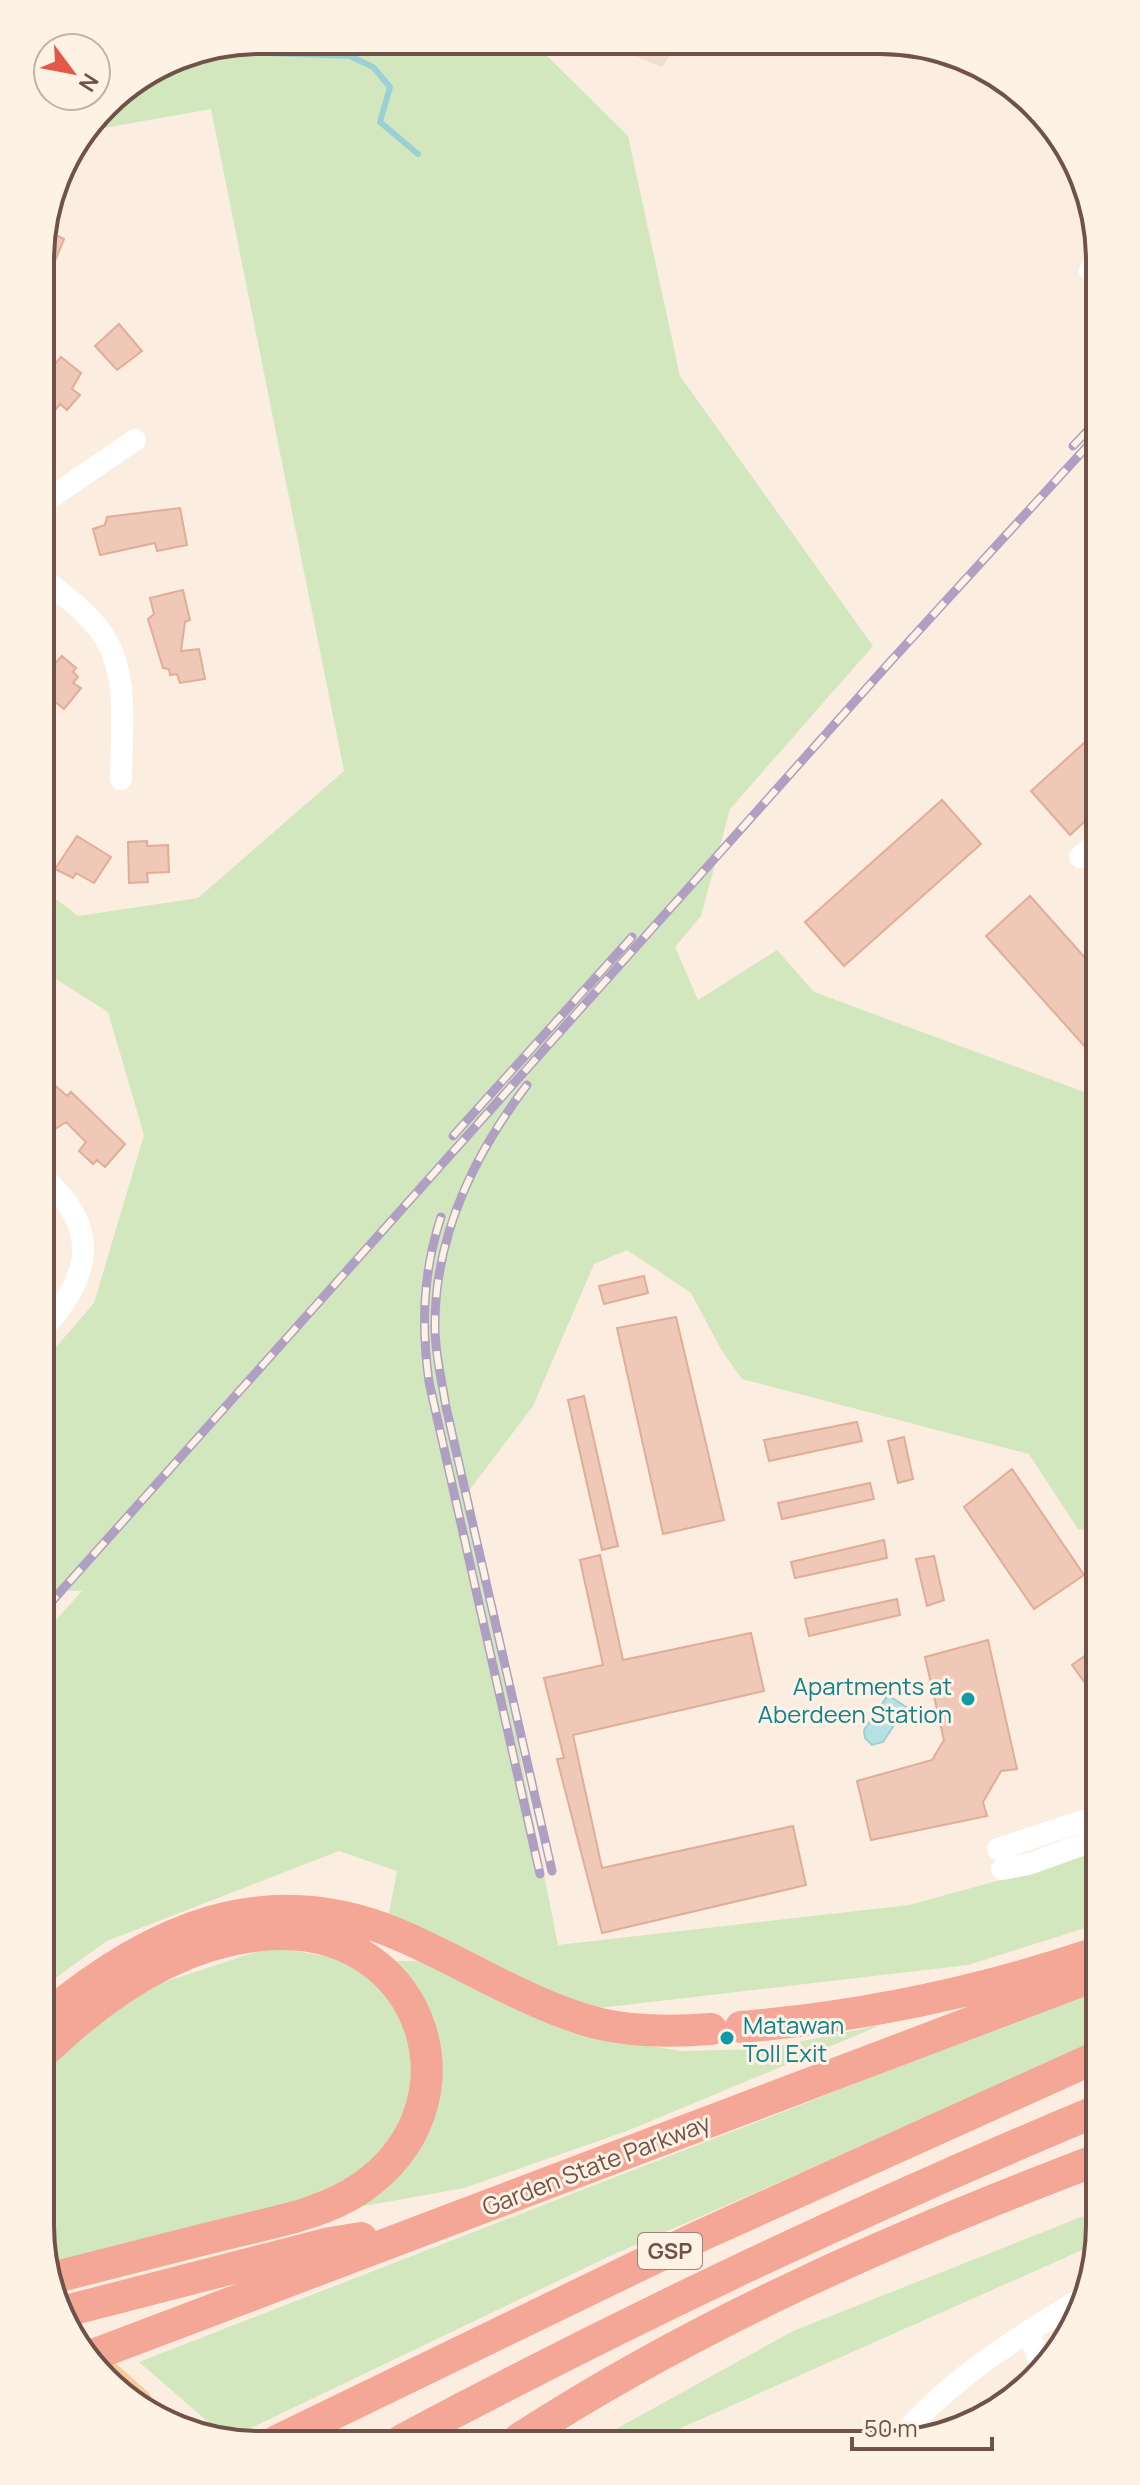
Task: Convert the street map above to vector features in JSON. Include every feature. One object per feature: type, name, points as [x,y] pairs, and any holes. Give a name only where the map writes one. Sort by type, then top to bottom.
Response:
[{"type":"highway","points":[[54,2011],[112,1967],[174,1933],[221,1918],[285,1910],[333,1914],[375,1926],[561,2012],[599,2023],[663,2031],[817,2020],[901,2005],[1086,1958]]},
{"type":"highway","points":[[54,2043],[91,2010],[163,1965],[235,1939],[282,1934],[338,1944],[373,1962],[389,1976],[419,2027],[428,2069],[421,2115],[411,2137],[399,2154],[360,2189],[296,2216],[61,2276]]},
{"type":"highway","name":"Garden State Parkway","points":[[99,2353],[1086,1979]]},
{"type":"highway","name":"GSP","points":[[298,2431],[700,2236],[1086,2062]]},
{"type":"highway","name":"GSP","points":[[419,2431],[773,2252],[1086,2116]]},
{"type":"highway","points":[[532,2431],[652,2358],[785,2290],[913,2233],[1086,2164]]},
{"type":"highway","points":[[73,2309],[330,2243],[432,2227]]},
{"type":"street","points":[[54,495],[135,440]]},
{"type":"street","points":[[54,588],[88,616],[112,651],[120,680],[121,779]]},
{"type":"street","points":[[54,1188],[76,1215],[84,1255],[73,1293],[54,1316]]},
{"type":"street","points":[[1086,1821],[1000,1859],[1029,1864],[1086,1843]]},
{"type":"street","points":[[909,2429],[933,2402],[1028,2331],[1069,2306]]},
{"type":"street","points":[[1028,2331],[1038,2356]]},
{"type":"shaded area","points":[[630,54],[671,54],[662,67]]},
{"type":"green space","points":[[545,54],[628,136],[680,376],[873,646],[730,809],[701,916],[675,947],[698,1000],[777,950],[814,992],[1086,1093],[1086,1530],[1078,1529],[1029,1454],[742,1379],[722,1351],[691,1293],[627,1250],[594,1264],[533,1406],[468,1492],[558,1945],[909,1905],[1034,1871],[1086,1853],[1086,1928],[968,1965],[574,2011],[386,1928],[397,1871],[339,1851],[107,1941],[54,1979],[54,1622],[82,1591],[54,1590],[54,1349],[94,1303],[144,1135],[108,1012],[54,978],[54,897],[78,916],[198,898],[344,771],[211,109],[102,128],[124,105],[157,82],[194,65],[233,56]]},
{"type":"green space","points":[[271,1947],[354,1961],[430,1961],[620,2041],[681,2051],[764,2049],[881,2025],[627,2131],[464,2188],[58,2261],[54,2225],[54,2059],[137,1991]]},
{"type":"green space","points":[[1086,1994],[1086,2049],[610,2256],[245,2431],[211,2425],[139,2362]]},
{"type":"green space","points":[[1086,2215],[1084,2249],[681,2428],[681,2431],[612,2431],[793,2331]]},
{"type":"water","points":[[888,1695],[906,1707],[883,1742],[872,1745],[865,1738],[864,1730]]},
{"type":"building","points":[[56,235],[64,239],[54,264]]},
{"type":"building","points":[[119,324],[142,351],[117,370],[95,346]]},
{"type":"building","points":[[61,357],[81,373],[72,389],[80,395],[67,410],[60,404],[54,411],[54,365]]},
{"type":"building","points":[[180,508],[187,545],[157,551],[155,543],[100,555],[93,529],[105,525],[107,517]]},
{"type":"building","points":[[183,590],[190,620],[185,622],[181,651],[199,649],[205,679],[180,683],[177,674],[170,675],[169,669],[163,668],[148,619],[154,614],[150,598]]},
{"type":"building","points":[[62,656],[76,668],[73,672],[78,677],[73,683],[81,688],[64,709],[54,701],[54,664]]},
{"type":"building","points":[[1086,741],[1086,820],[1070,835],[1031,791]]},
{"type":"building","points":[[942,800],[981,844],[844,966],[805,922]]},
{"type":"building","points":[[77,836],[111,857],[94,883],[76,873],[73,878],[55,869]]},
{"type":"building","points":[[147,841],[147,846],[168,845],[169,872],[147,873],[148,882],[129,883],[128,842]]},
{"type":"building","points":[[1030,896],[1086,959],[1086,1048],[986,936]]},
{"type":"building","points":[[54,1085],[67,1096],[71,1092],[125,1144],[105,1167],[97,1160],[93,1164],[79,1151],[86,1142],[66,1122],[55,1129]]},
{"type":"building","points":[[644,1276],[648,1293],[604,1304],[599,1286]]},
{"type":"building","points":[[676,1317],[724,1520],[663,1534],[617,1328]]},
{"type":"building","points":[[584,1396],[618,1546],[602,1550],[568,1400]]},
{"type":"building","points":[[857,1422],[862,1441],[769,1461],[764,1440]]},
{"type":"building","points":[[904,1437],[913,1479],[898,1483],[888,1441]]},
{"type":"building","points":[[1012,1469],[1084,1575],[1034,1609],[964,1507]]},
{"type":"building","points":[[870,1483],[874,1499],[782,1519],[778,1503]]},
{"type":"building","points":[[884,1540],[887,1558],[795,1578],[791,1562]]},
{"type":"building","points":[[600,1555],[623,1660],[751,1633],[764,1691],[573,1735],[602,1868],[793,1826],[806,1885],[602,1933],[557,1759],[564,1758],[544,1678],[603,1665],[580,1560]]},
{"type":"building","points":[[934,1556],[944,1600],[927,1606],[916,1559]]},
{"type":"building","points":[[897,1599],[900,1615],[809,1636],[805,1619]]},
{"type":"building","name":"Apartments at Aberdeen Station","points":[[988,1640],[1017,1769],[1001,1771],[983,1802],[987,1816],[871,1840],[857,1781],[932,1760],[944,1740],[925,1657]]},
{"type":"building","points":[[1086,1655],[1086,1684],[1072,1665]]},
{"type":"waterway","points":[[295,54],[350,56],[373,67],[390,87],[380,122],[418,154]]},
{"type":"railway","points":[[1073,446],[1086,432]]},
{"type":"railway","points":[[54,1599],[890,662],[1086,448]]},
{"type":"railway","points":[[453,1136],[632,937]]},
{"type":"railway","points":[[527,1085],[490,1140],[460,1199],[441,1262],[435,1338],[446,1407],[552,1871]]},
{"type":"railway","points":[[441,1217],[430,1258],[425,1298],[429,1382],[540,1874]]},
{"type":"place","name":"Apartments at Aberdeen Station","points":[[968,1699]]},
{"type":"place","name":"Matawan Toll Exit","points":[[727,2038]]}]
